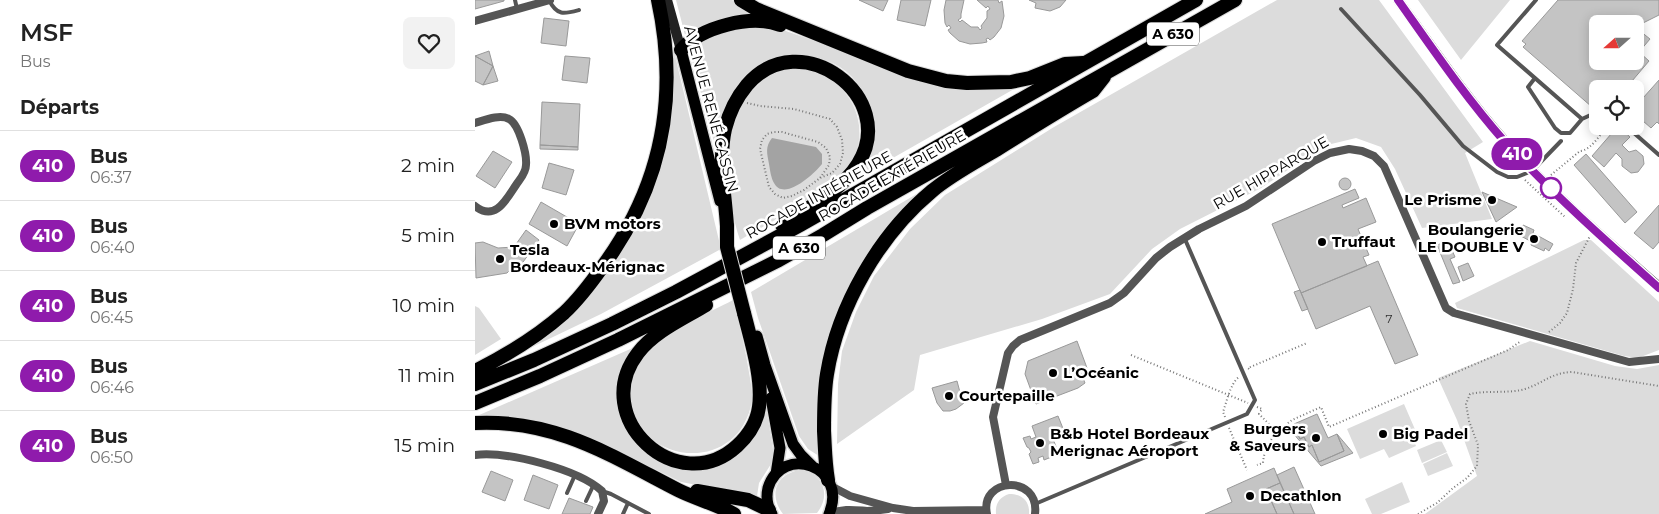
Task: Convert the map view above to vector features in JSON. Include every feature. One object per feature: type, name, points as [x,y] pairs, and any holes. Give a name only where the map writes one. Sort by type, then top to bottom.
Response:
[{"type":"highway","points":[[475,371],[502,358],[565,312],[613,254],[631,224],[645,194],[661,142],[665,114],[668,83],[667,50],[658,0]]},
{"type":"highway","points":[[741,0],[756,9],[908,71]]},
{"type":"highway","name":"ROCADE INTÉRIEURE","points":[[475,384],[586,336],[676,292],[808,220],[1196,0]]},
{"type":"highway","name":"ROCADE EXTÉRIEURE","points":[[475,404],[618,340],[779,260],[867,208],[1235,0]]},
{"type":"highway","points":[[681,50],[692,39],[715,28],[755,21],[777,23],[890,68],[946,81],[967,83],[1004,82],[1029,78],[1065,64],[1088,62]]},
{"type":"highway","points":[[676,292],[796,216],[826,195],[849,176],[859,163],[868,134],[867,120],[863,107],[851,87],[841,77],[825,67],[799,61],[776,65],[762,72],[751,81],[737,100],[726,127],[722,150],[721,164],[727,246],[747,311],[759,388],[759,406],[756,420],[750,432],[733,449],[711,460],[699,463],[683,462],[657,453],[637,434],[625,409],[623,394],[625,378],[638,352],[651,339],[668,327],[779,260]]},
{"type":"highway","points":[[830,483],[825,464],[824,420],[827,375],[832,351],[839,326],[860,278],[880,248],[902,220],[933,190],[959,172],[1093,91],[1111,69]]},
{"type":"highway","points":[[475,423],[529,425],[553,432],[601,451],[667,484],[734,514]]},
{"type":"highway","points":[[667,484],[748,500],[771,512]]},
{"type":"main road","name":"AVENUE RENÉ CASSIN","points":[[667,0],[727,226]]},
{"type":"main road","points":[[1398,0],[1482,114],[1532,170],[1659,288]]},
{"type":"main road","points":[[747,311],[793,444],[830,483],[833,496],[829,514]]},
{"type":"main road","points":[[765,365],[779,448],[776,474]]},
{"type":"main road","points":[[771,512],[767,501],[767,491],[770,482],[776,474],[783,468],[793,464],[812,466]]},
{"type":"street","points":[[475,21],[549,0]]},
{"type":"street","points":[[475,123],[497,117],[509,119],[518,127],[526,165],[524,172],[502,205],[494,211],[485,212],[475,206]]},
{"type":"street","name":"RUE HIPPARQUE","points":[[1006,485],[993,417],[1009,353],[1013,346],[1020,340],[1117,299],[1156,258],[1184,237],[1247,206],[1313,162],[1330,153],[1349,148],[1362,150],[1379,161],[1388,172],[1446,308],[1454,313],[1629,362],[1659,360]]},
{"type":"street","points":[[1648,361],[1659,355]]},
{"type":"street","points":[[475,455],[487,453],[541,463],[594,484],[602,491],[604,501],[598,514]]},
{"type":"street","points":[[830,483],[850,496],[893,508],[913,511],[986,512],[987,502],[991,494],[998,488],[1013,484],[1027,490],[1035,504],[1035,514]]},
{"type":"street","points":[[829,514],[849,509],[869,511],[893,508]]},
{"type":"lane","points":[[515,0],[517,9]]},
{"type":"lane","points":[[549,0],[553,8],[559,12],[565,13],[579,10]]},
{"type":"lane","points":[[1536,0],[1497,45],[1582,119]]},
{"type":"lane","points":[[1341,9],[1420,95],[1463,146],[1497,172],[1508,177],[1517,177],[1532,170],[1561,141]]},
{"type":"lane","points":[[1535,78],[1528,87],[1555,128],[1561,133],[1570,133],[1582,119],[1589,116]]},
{"type":"lane","points":[[1636,135],[1659,155]]},
{"type":"lane","points":[[1035,504],[1247,414],[1255,400],[1184,237]]},
{"type":"lane","points":[[567,493],[575,475]]},
{"type":"lane","points":[[586,501],[594,484]]},
{"type":"lane","points":[[602,491],[649,514]]},
{"type":"lane","points":[[623,514],[628,503]]},
{"type":"path","points":[[737,100],[760,106],[794,109],[830,119],[837,128],[842,140],[843,153],[840,164],[833,173],[820,178],[792,196],[783,198],[775,194],[769,187],[760,149],[762,140],[767,134],[774,132],[782,132],[819,142],[826,148],[830,158],[829,165],[820,178]]},
{"type":"path","points":[[1544,182],[1580,151],[1592,144],[1600,135]]},
{"type":"path","points":[[1545,338],[1550,330],[1560,324],[1567,313],[1573,289],[1576,263],[1590,236]]},
{"type":"path","points":[[1257,465],[1263,462],[1267,445],[1277,432],[1292,420],[1321,407],[1329,427],[1508,350],[1523,338],[1525,333]]},
{"type":"path","points":[[1131,355],[1262,409],[1259,414],[1277,432]]},
{"type":"path","points":[[1418,514],[1443,498],[1467,478],[1477,466],[1478,445],[1465,404],[1470,394],[1524,390],[1560,373],[1572,372],[1659,386]]},
{"type":"shaded area","points":[[676,0],[732,0],[755,14],[719,21],[685,35]]},
{"type":"shaded area","points":[[1277,0],[1379,0],[1483,142],[1465,153],[1492,219],[1422,228],[1395,169],[1381,147],[1356,138],[1323,146],[1261,188],[1180,229],[1152,249],[1110,294],[1042,319],[920,355],[914,390],[837,444],[838,384],[842,351],[856,312],[874,276],[910,229],[945,195],[1054,127]]},
{"type":"shaded area","points":[[1418,0],[1510,0],[1461,60]]},
{"type":"shaded area","points":[[758,26],[783,30],[898,73],[1021,85],[856,179],[869,156],[874,137],[870,111],[858,85],[842,68],[830,62],[817,58],[789,56],[762,64],[751,71],[736,87],[726,107],[716,149],[690,53],[698,41],[734,29]]},
{"type":"shaded area","points":[[673,47],[721,249],[601,314],[530,348],[556,327],[630,236],[651,194],[664,154],[673,105]]},
{"type":"shaded area","points":[[792,68],[811,71],[827,77],[834,81],[846,94],[852,103],[859,123],[857,151],[847,169],[835,181],[803,204],[740,240],[728,180],[730,137],[735,118],[745,100],[764,79]]},
{"type":"shaded area","points":[[772,138],[816,147],[822,154],[822,164],[813,174],[799,184],[791,188],[779,188],[772,179],[767,150]]},
{"type":"shaded area","points":[[925,189],[838,312],[830,332],[820,371],[819,456],[808,449],[799,436],[758,318],[751,292]]},
{"type":"shaded area","points":[[1584,240],[1591,240],[1659,302],[1659,350],[1638,358],[1624,356],[1457,308],[1455,303]]},
{"type":"shaded area","points":[[733,300],[745,349],[752,392],[752,401],[742,427],[725,444],[704,452],[681,452],[660,445],[643,430],[633,410],[632,384],[638,366],[649,351],[666,336],[688,322]]},
{"type":"shaded area","points":[[475,306],[479,308],[501,339],[475,355]]},
{"type":"shaded area","points":[[1530,341],[1615,366],[1637,369],[1659,365],[1659,514],[1425,514],[1477,476],[1457,420],[1438,378]]},
{"type":"shaded area","points":[[635,347],[622,370],[617,388],[619,407],[626,429],[642,449],[663,462],[708,468],[733,457],[751,441],[760,427],[766,408],[774,455],[771,464],[759,483],[757,496],[681,482],[591,438],[537,422],[508,416],[476,419],[477,416]]},
{"type":"shaded area","points":[[1404,404],[1417,434],[1412,437],[1416,446],[1389,458],[1384,449],[1360,459],[1347,429]]},
{"type":"shaded area","points":[[1441,440],[1447,452],[1422,463],[1417,450]]},
{"type":"shaded area","points":[[1447,453],[1453,466],[1428,476],[1423,464]]},
{"type":"shaded area","points":[[801,470],[809,472],[820,481],[823,486],[824,499],[817,513],[783,514],[776,500],[777,486],[786,475]]},
{"type":"shaded area","points":[[1402,482],[1410,502],[1381,514],[1372,514],[1365,499]]},
{"type":"shaded area","points":[[1009,494],[1018,495],[1027,502],[1029,514],[996,514],[996,507],[999,501]]},
{"type":"building","points":[[475,0],[504,0],[504,1],[475,9]]},
{"type":"building","points":[[859,0],[888,0],[883,11]]},
{"type":"building","points":[[901,0],[931,0],[925,26],[897,20]]},
{"type":"building","points":[[946,0],[964,0],[961,18],[958,20],[960,22],[962,20],[971,27],[978,27],[980,30],[987,18],[987,11],[990,9],[977,0],[998,0],[999,3],[1002,1],[1004,16],[1001,28],[990,40],[986,39],[987,42],[970,44],[959,41],[950,33],[948,30],[951,28],[949,25],[947,27],[945,23],[944,10]]},
{"type":"building","points":[[1029,0],[1066,0],[1060,7],[1050,11],[1035,8],[1036,3]]},
{"type":"building","points":[[1558,0],[1659,0],[1659,15],[1644,22],[1644,15],[1589,15],[1589,70],[1641,70],[1633,80],[1589,80],[1589,104],[1523,47],[1526,44],[1522,41]]},
{"type":"building","points":[[544,18],[569,21],[566,46],[541,43]]},
{"type":"building","points":[[1644,34],[1650,39],[1644,46]]},
{"type":"building","points":[[489,51],[493,66],[475,56]]},
{"type":"building","points":[[475,56],[493,66],[483,85],[475,81]]},
{"type":"building","points":[[565,56],[590,58],[587,83],[562,80]]},
{"type":"building","points":[[1644,56],[1649,61],[1644,67]]},
{"type":"building","points":[[493,66],[498,81],[483,85],[488,76]]},
{"type":"building","points":[[1659,80],[1659,124],[1657,122],[1651,128],[1644,122],[1644,97]]},
{"type":"building","points":[[542,102],[580,104],[578,147],[540,145]]},
{"type":"building","points":[[1610,135],[1628,135],[1630,137],[1622,145],[1629,152],[1636,150],[1643,156],[1644,164],[1638,172],[1631,173],[1622,166],[1622,159],[1616,153],[1604,167],[1592,156]]},
{"type":"building","points":[[540,145],[578,147],[578,150],[540,149]]},
{"type":"building","points":[[493,151],[512,162],[495,188],[476,176]]},
{"type":"building","points":[[1586,154],[1637,212],[1625,223],[1574,165]]},
{"type":"building","points":[[549,163],[574,170],[566,195],[542,188]]},
{"type":"building","points":[[1343,178],[1347,178],[1351,184],[1347,190],[1343,190],[1339,186],[1339,182]]},
{"type":"building","name":"Truffaut","points":[[1355,189],[1359,198],[1342,205],[1343,208],[1366,198],[1376,222],[1358,229],[1369,255],[1363,257],[1367,266],[1301,293],[1272,224]]},
{"type":"building","name":"Le Prisme","points":[[1482,192],[1517,207],[1496,222]]},
{"type":"building","name":"BVM motors","points":[[541,202],[579,224],[567,246],[529,224]]},
{"type":"building","points":[[1659,205],[1659,242],[1653,249],[1634,233]]},
{"type":"building","name":"Boulangerie LE DOUBLE V","points":[[1523,225],[1534,230],[1533,233],[1553,244],[1549,251],[1545,248],[1544,251],[1531,245],[1532,242],[1519,235]]},
{"type":"building","name":"Tesla Bordeaux-Mérignac","points":[[526,230],[539,240],[518,269],[507,273],[476,278],[475,243],[483,242],[498,248],[514,247]]},
{"type":"building","points":[[1448,241],[1455,257],[1450,259],[1460,282],[1453,284],[1437,245]]},
{"type":"building","name":"Truffaut","points":[[1378,261],[1418,355],[1395,364],[1370,306],[1316,329],[1301,293]]},
{"type":"building","points":[[1468,263],[1474,276],[1463,281],[1458,267]]},
{"type":"building","points":[[1300,290],[1308,309],[1302,311],[1294,292]]},
{"type":"building","name":"L’Océanic","points":[[1077,341],[1087,368],[1080,371],[1085,383],[1078,388],[1036,404],[1025,374],[1028,361]]},
{"type":"building","name":"Courtepaille","points":[[957,381],[961,396],[964,398],[964,403],[956,409],[943,411],[937,403],[932,388]]},
{"type":"building","name":"Burgers & Saveurs","points":[[1317,414],[1328,438],[1337,434],[1344,451],[1319,462],[1312,445],[1309,447],[1304,437],[1300,439],[1294,424]]},
{"type":"building","name":"B&b Hotel Bordeaux Merignac Aéroport","points":[[1058,416],[1064,431],[1056,434],[1053,428],[1049,429],[1059,454],[1044,460],[1043,456],[1038,458],[1039,462],[1033,464],[1029,454],[1031,452],[1023,438],[1030,436],[1031,439],[1036,437],[1032,426]]},
{"type":"building","points":[[1296,430],[1300,439],[1304,437],[1309,447],[1312,445],[1319,462],[1344,451],[1337,434],[1353,453],[1321,466],[1292,432]]},
{"type":"building","points":[[1294,467],[1315,514],[1294,514],[1277,475]]},
{"type":"building","name":"Decathlon","points":[[1274,468],[1280,483],[1266,489],[1277,514],[1205,514],[1232,502],[1227,489]]},
{"type":"building","points":[[491,471],[513,480],[505,501],[482,492]]},
{"type":"building","points":[[533,475],[558,485],[549,509],[524,500]]},
{"type":"building","points":[[1280,483],[1294,514],[1277,514],[1266,489]]},
{"type":"building","points":[[569,498],[593,507],[590,514],[562,514]]},
{"type":"bus line","name":"410","points":[[1398,0],[1434,51],[1504,140],[1555,193],[1659,288]]},
{"type":"place","name":"Le Prisme","points":[[1492,200]]},
{"type":"place","name":"BVM motors","points":[[554,224]]},
{"type":"place","name":"Boulangerie LE DOUBLE V","points":[[1534,239]]},
{"type":"place","name":"Truffaut","points":[[1322,242]]},
{"type":"place","name":"Tesla Bordeaux-Mérignac","points":[[500,259]]},
{"type":"place","name":"L’Océanic","points":[[1053,373]]},
{"type":"place","name":"Courtepaille","points":[[949,396]]},
{"type":"place","name":"Big Padel","points":[[1383,434]]},
{"type":"place","name":"Burgers & Saveurs","points":[[1316,438]]},
{"type":"place","name":"B&b Hotel Bordeaux Merignac Aéroport","points":[[1040,443]]},
{"type":"place","name":"Decathlon","points":[[1250,496]]}]
